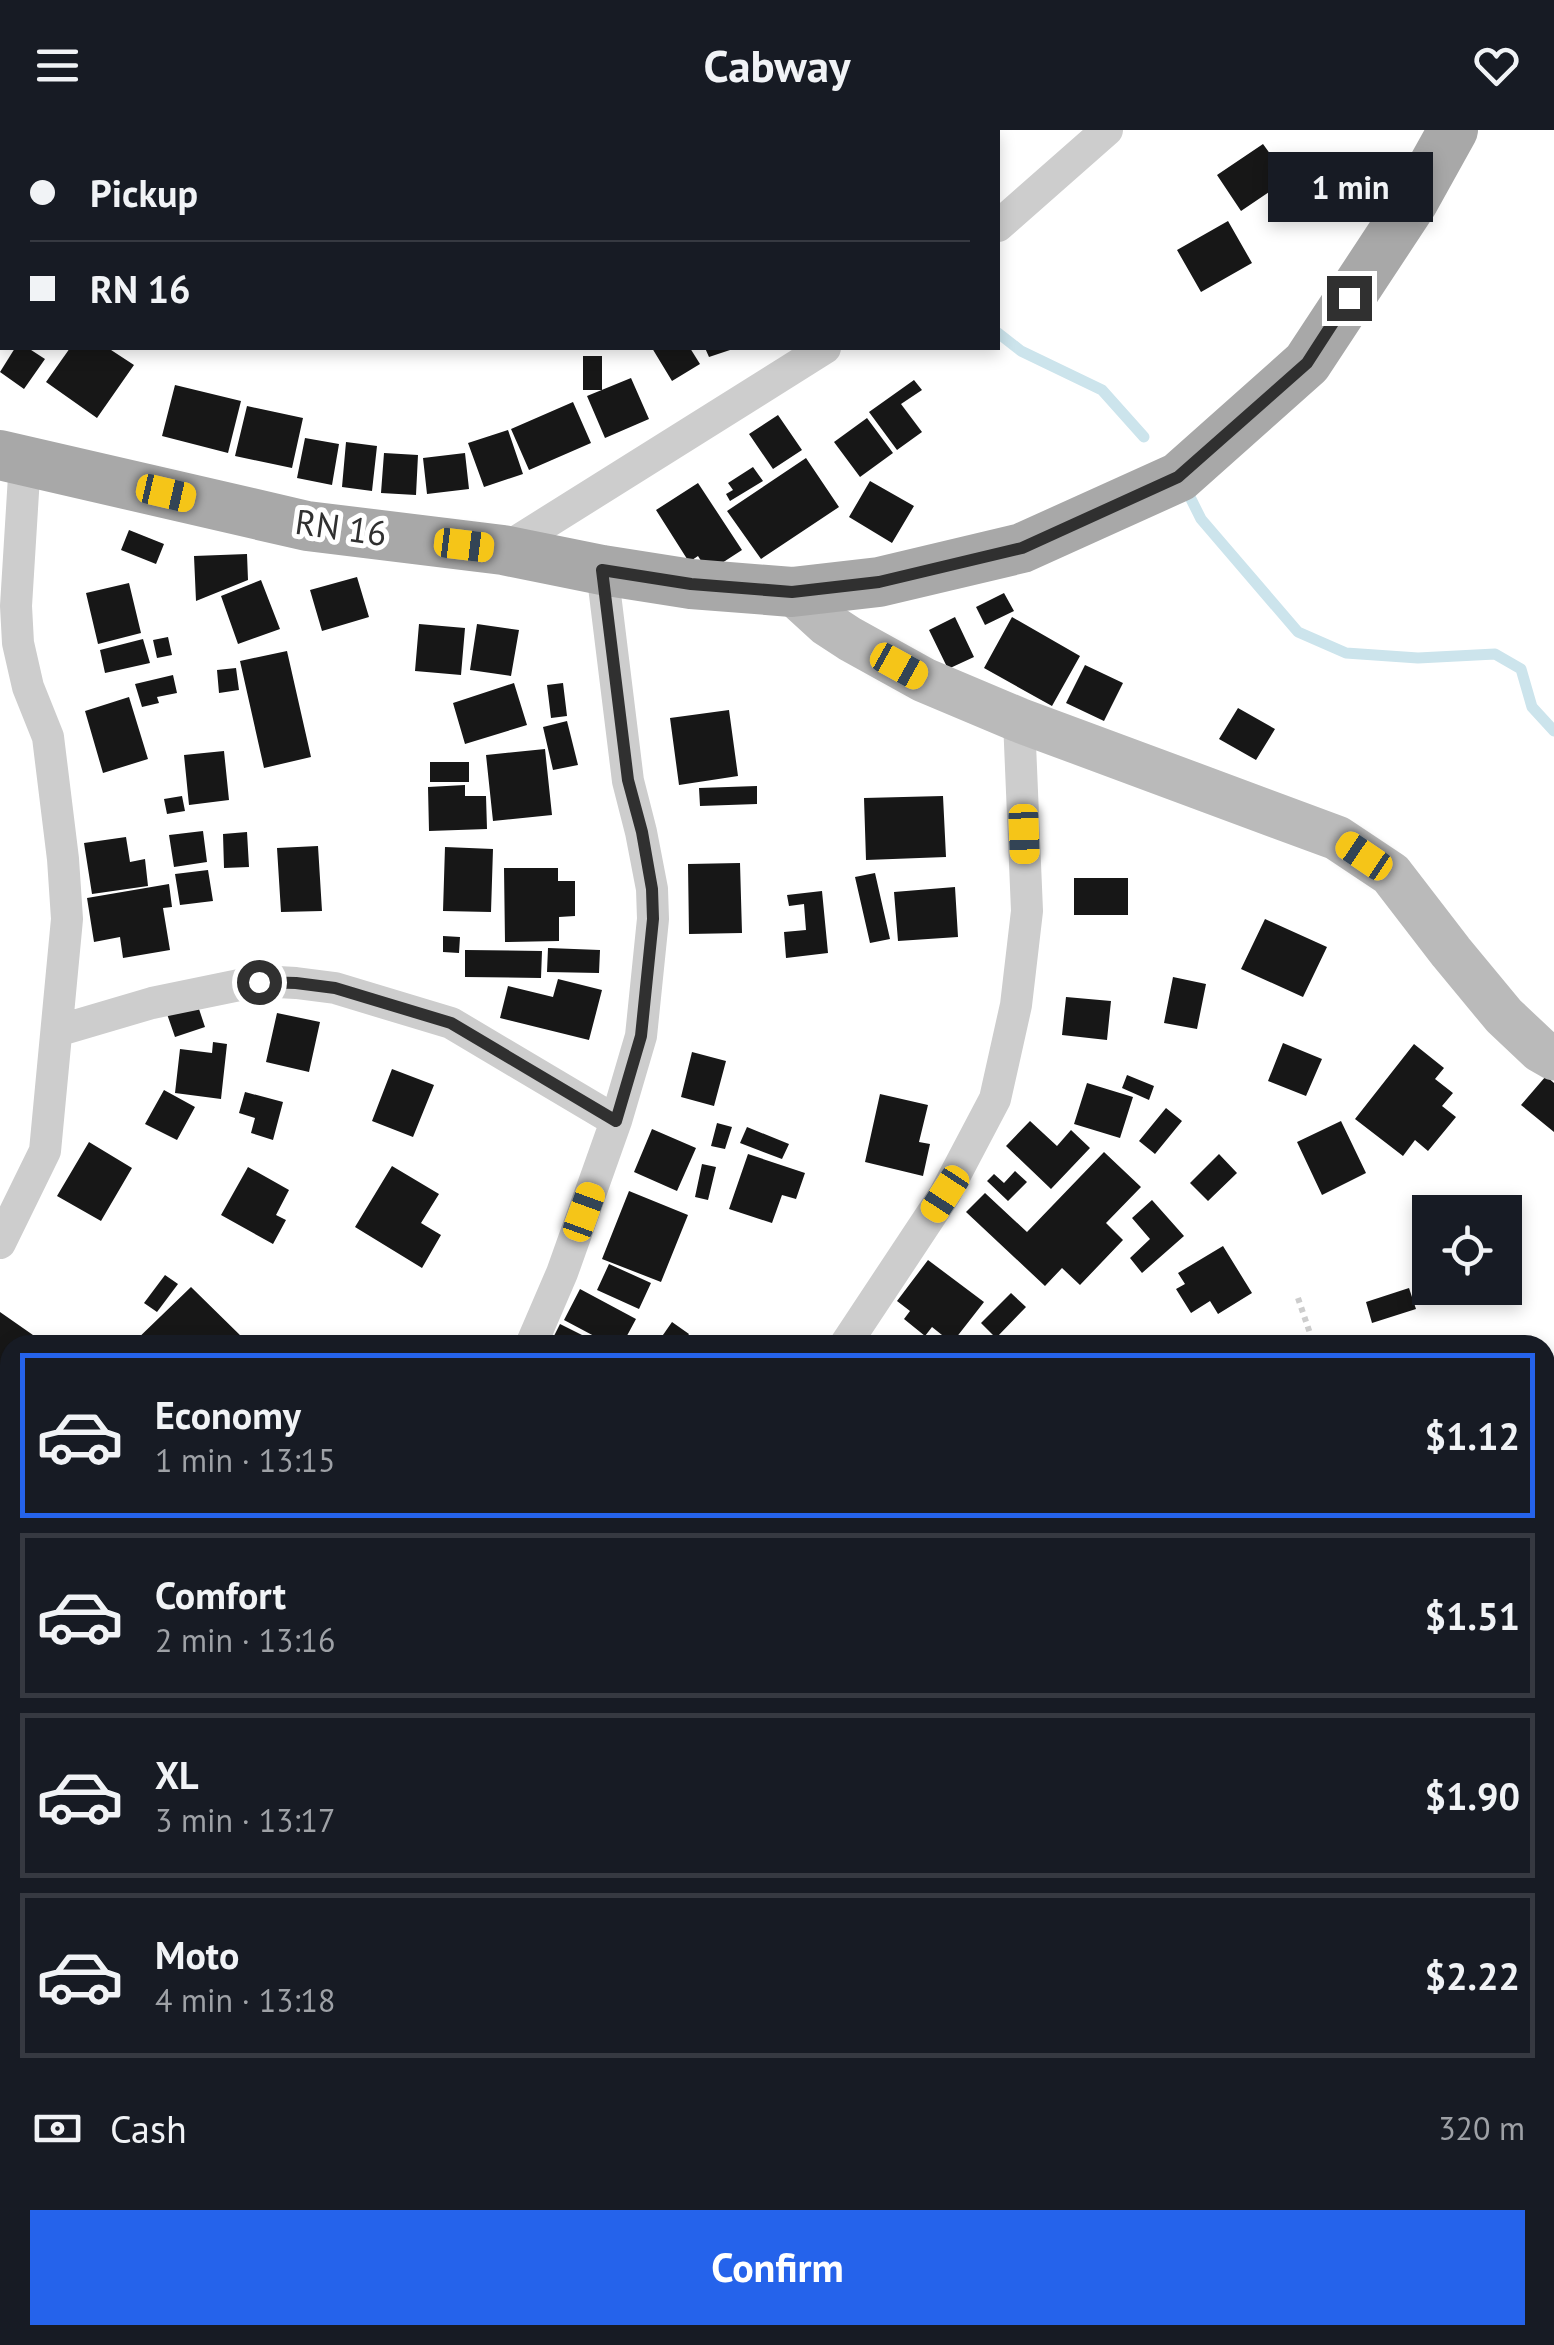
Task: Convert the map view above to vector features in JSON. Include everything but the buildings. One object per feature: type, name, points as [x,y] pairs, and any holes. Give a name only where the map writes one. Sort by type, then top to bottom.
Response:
[{"type":"main road","name":"RN 16","points":[[12,458],[307,526],[503,550],[691,584],[792,592],[879,582],[1022,548],[1178,477],[1307,363],[1413,202],[1453,130]]},
{"type":"main road","points":[[792,592],[850,640],[924,680],[1019,720],[1337,838],[1391,874],[1504,1016],[1554,1058]]},
{"type":"street","points":[[1000,224],[1107,130]]},
{"type":"street","points":[[503,550],[823,350]]},
{"type":"street","points":[[0,1242],[45,1151],[67,919],[48,736],[28,687],[17,624],[18,543],[12,458]]},
{"type":"street","points":[[534,1335],[562,1273],[616,1121],[641,1036],[653,919],[652,889],[628,780],[602,570]]},
{"type":"street","points":[[852,1335],[945,1194],[995,1099],[1016,1004],[1026,910],[1019,720]]},
{"type":"street","points":[[57,1032],[152,1003],[259,982],[335,988],[451,1023],[616,1121]]},
{"type":"path","points":[[1298,1298],[1311,1335]]},
{"type":"waterway","points":[[1000,335],[1021,351],[1102,390],[1144,437]]},
{"type":"waterway","points":[[1190,497],[1201,519],[1298,632],[1346,653],[1418,658],[1495,654],[1521,669],[1532,707],[1554,731]]},
{"type":"route","points":[[259,982],[335,988],[451,1023],[616,1121],[641,1036],[653,919],[642,832],[628,780],[602,570],[691,584],[792,592],[879,582],[1022,548],[1178,477],[1307,363],[1349,298]]}]
